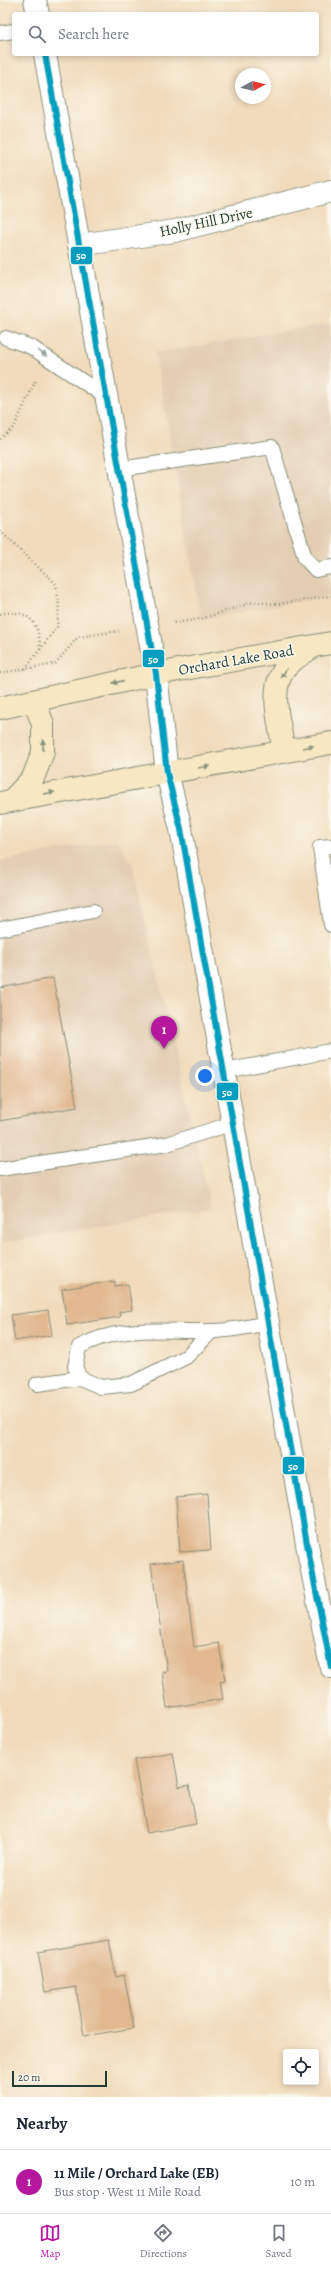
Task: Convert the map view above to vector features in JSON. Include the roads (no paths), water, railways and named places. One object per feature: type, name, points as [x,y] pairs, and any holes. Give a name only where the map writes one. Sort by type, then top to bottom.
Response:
[{"type":"main road","name":"Orchard Lake Road","points":[[0,708],[156,674],[322,645]]},
{"type":"main road","points":[[284,752],[276,695],[281,675],[294,659],[322,645]]},
{"type":"main road","points":[[5,802],[33,778],[43,752],[43,724],[34,701]]},
{"type":"main road","points":[[5,802],[331,743]]},
{"type":"street","points":[[35,0],[38,12]]},
{"type":"street","points":[[45,56],[156,674],[167,773],[180,829],[269,1323],[309,1555],[331,1667]]},
{"type":"street","name":"Holly Hill Drive","points":[[79,245],[175,231],[331,191]]},
{"type":"lane","points":[[0,33],[12,31]]},
{"type":"lane","points":[[6,338],[32,346],[106,397]]},
{"type":"lane","points":[[119,468],[272,447],[305,558],[316,570],[331,567]]},
{"type":"lane","points":[[331,846],[320,847],[331,924]]},
{"type":"lane","points":[[0,929],[92,911]]},
{"type":"lane","points":[[224,1071],[331,1051]]},
{"type":"lane","points":[[0,1169],[167,1144],[233,1123]]},
{"type":"lane","points":[[80,1378],[75,1366],[79,1347],[95,1338],[123,1331],[168,1329],[212,1331],[269,1323]]},
{"type":"lane","points":[[37,1384],[80,1378],[101,1387],[131,1384],[186,1356],[212,1331]]},
{"type":"place","name":"11 Mile / Orchard Lake (EB)","points":[[164,1049]]}]
